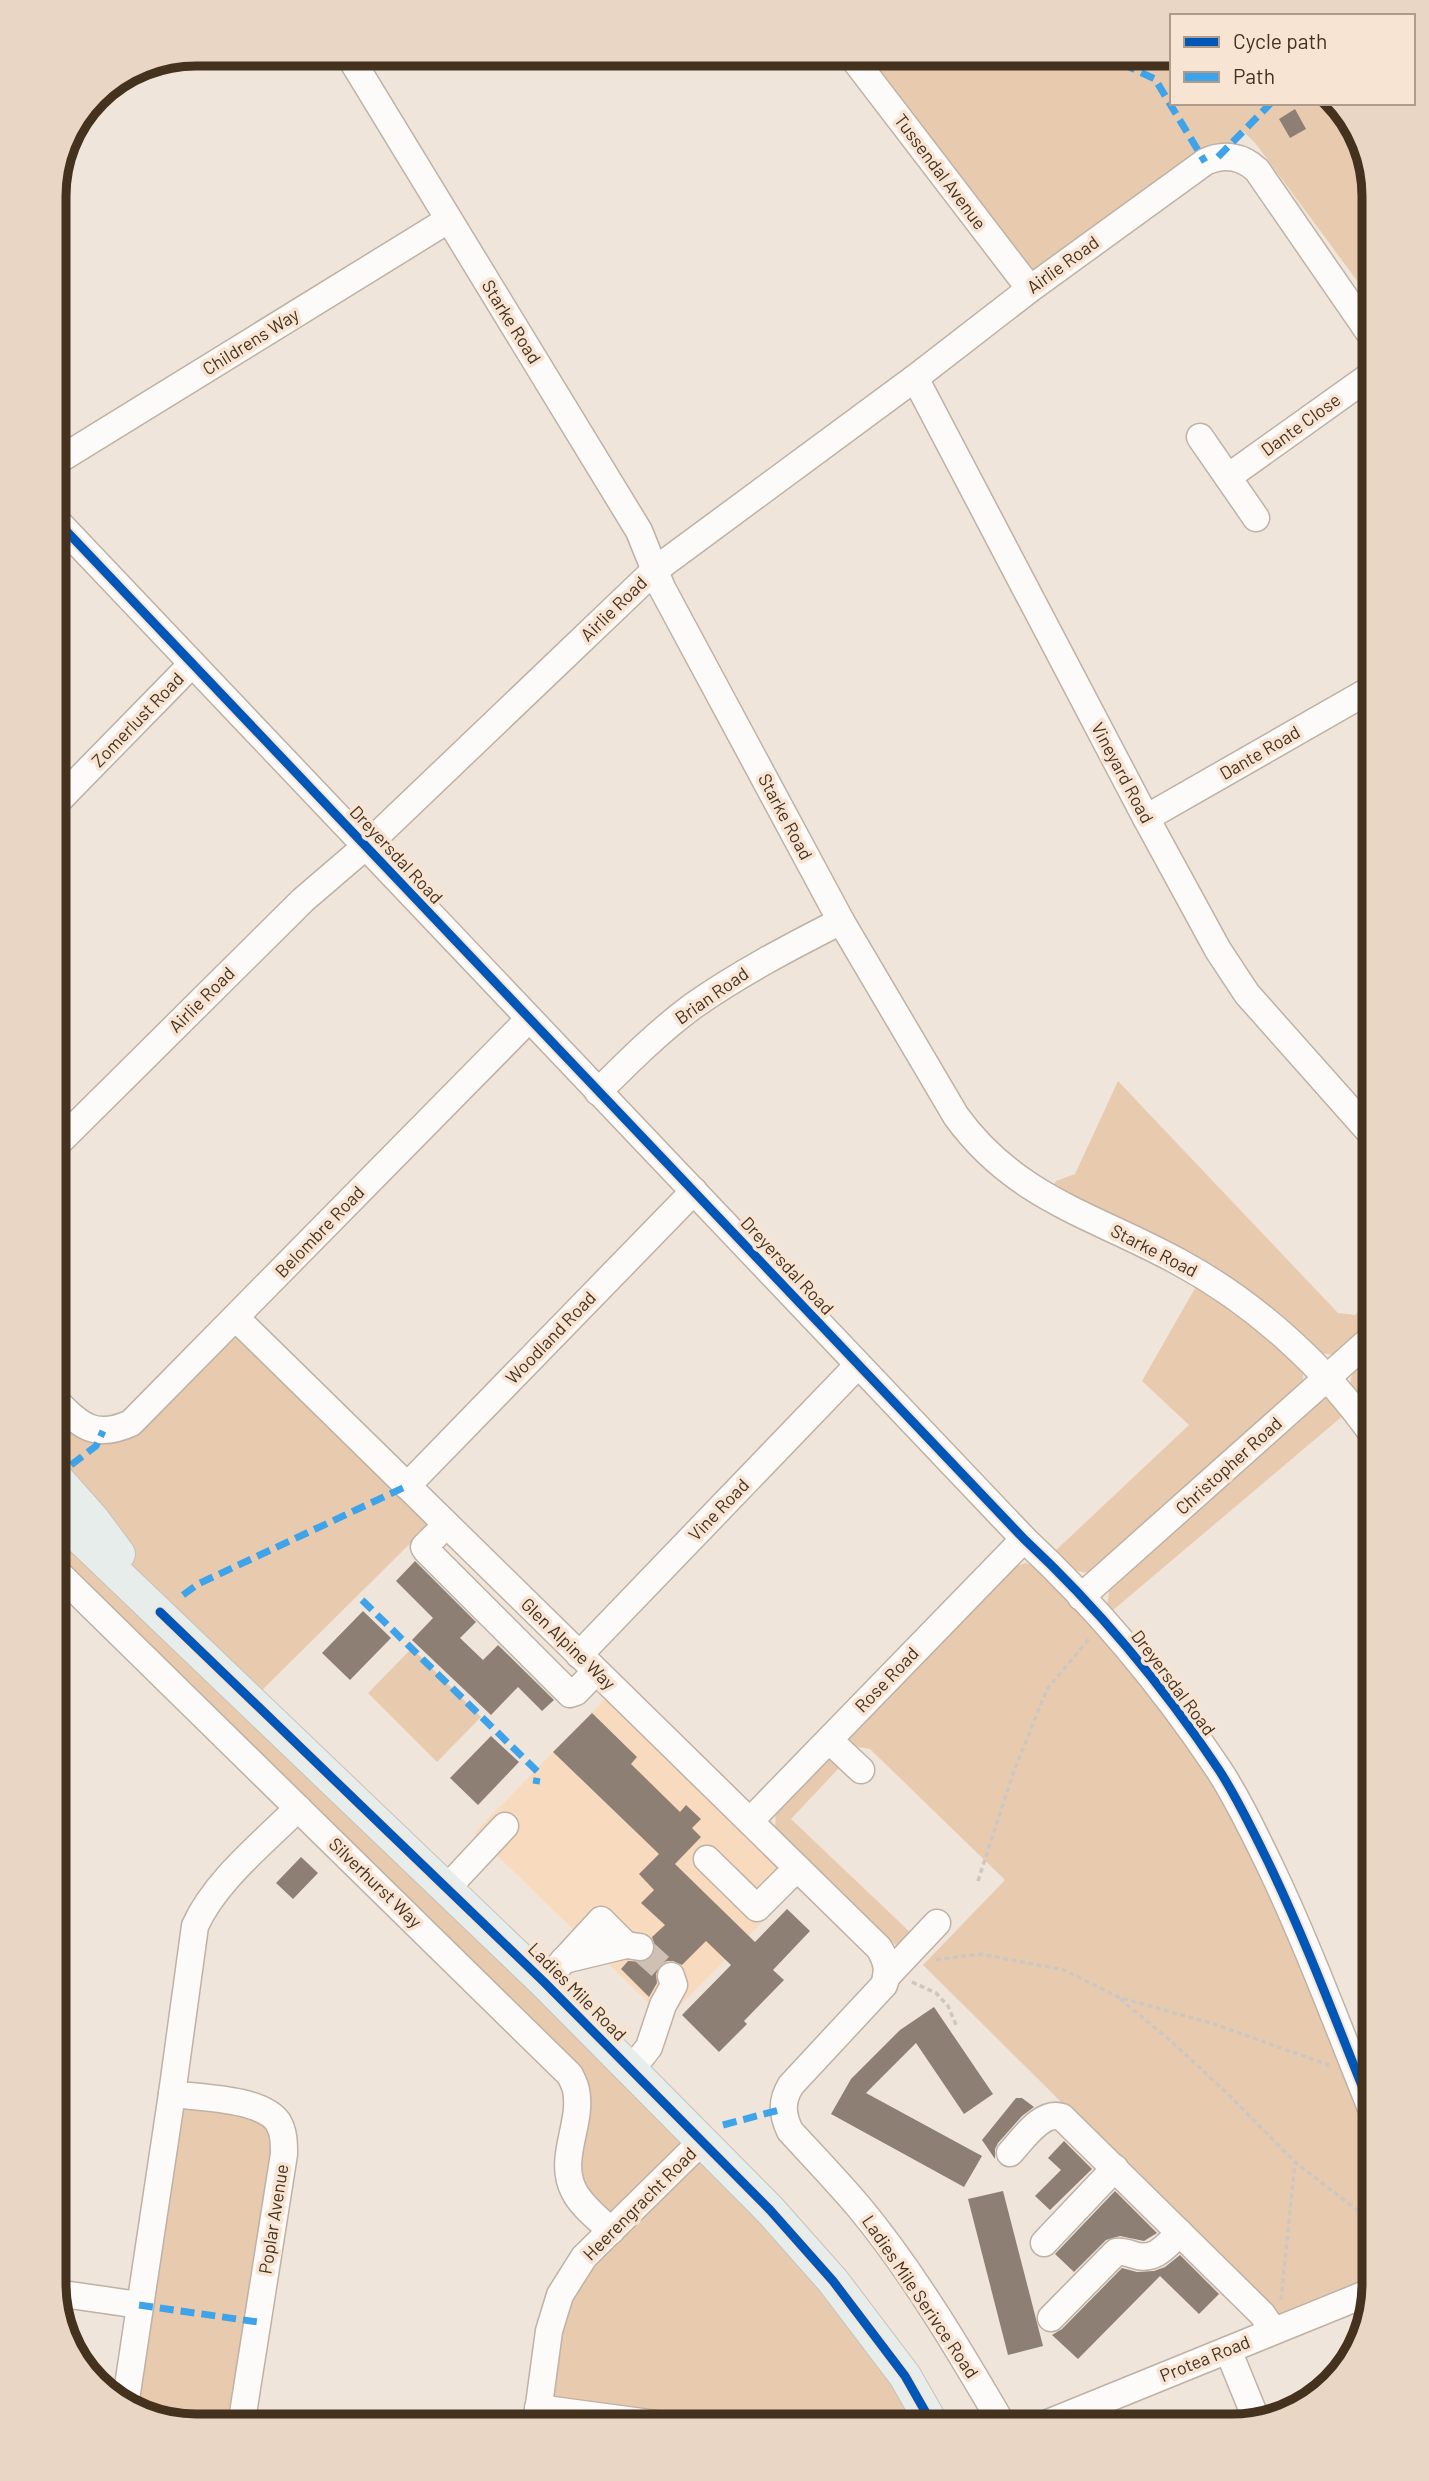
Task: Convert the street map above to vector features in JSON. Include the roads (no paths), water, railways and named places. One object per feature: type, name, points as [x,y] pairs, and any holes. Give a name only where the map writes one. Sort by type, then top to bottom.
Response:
[{"type":"main road","name":"Ladies Mile Road","points":[[66,1489],[93,1519],[160,1612]]},
{"type":"main road","name":"Ladies Mile Road","points":[[66,1525],[447,1888],[554,1971],[632,2069],[770,2210],[833,2281],[905,2376],[927,2414]]},
{"type":"street","name":"Starke Road","points":[[355,66],[639,531],[662,588],[841,921],[972,1139],[1024,1184],[1062,1206],[1202,1275],[1255,1313],[1328,1378],[1362,1421]]},
{"type":"street","name":"Tussendal Avenue","points":[[860,67],[1030,289]]},
{"type":"street","name":"Airlie Road","points":[[67,1135],[303,900],[366,846],[655,570],[915,378],[1030,289],[1205,162],[1222,156],[1238,158],[1250,164],[1362,322]]},
{"type":"street","name":"Childrens Way","points":[[67,455],[448,220]]},
{"type":"street","name":"Vineyard Road","points":[[915,378],[1218,950],[1247,995],[1362,1123]]},
{"type":"street","name":"Dante Close","points":[[1228,477],[1362,381]]},
{"type":"street","points":[[1200,437],[1256,518]]},
{"type":"street","name":"Dreyersdal Road","points":[[67,532],[1133,1653],[1220,1771],[1254,1832],[1295,1918],[1362,2086]]},
{"type":"street","name":"Zomerlust Road","points":[[67,792],[192,664]]},
{"type":"street","name":"Dante Road","points":[[1146,818],[1362,694]]},
{"type":"street","name":"Brian Road","points":[[598,1092],[628,1062],[692,1007],[771,956],[841,921]]},
{"type":"street","name":"Belombre Road","points":[[66,1412],[90,1430],[117,1430],[131,1423],[529,1019]]},
{"type":"street","name":"Woodland Road","points":[[407,1486],[694,1191]]},
{"type":"street","name":"Glen Alpine Way","points":[[236,1318],[879,1948],[891,1972]]},
{"type":"street","name":"Christopher Road","points":[[1081,1597],[1362,1347]]},
{"type":"street","name":"Vine Road","points":[[446,1525],[424,1547],[426,1550],[570,1694],[576,1692],[588,1663],[858,1365]]},
{"type":"street","name":"Rose Road","points":[[750,1821],[1024,1539]]},
{"type":"street","name":"Silverhurst Way","points":[[66,1590],[298,1808],[570,2075],[576,2091],[576,2106],[568,2177],[575,2194],[611,2231]]},
{"type":"street","points":[[829,1740],[861,1770]]},
{"type":"street","points":[[127,2394],[195,1926],[204,1906],[298,1808]]},
{"type":"street","points":[[447,1888],[505,1826]]},
{"type":"street","points":[[707,1860],[757,1908],[797,1868]]},
{"type":"street","points":[[554,1971],[601,1920],[633,1947]]},
{"type":"street","name":"Ladies Mile Serivce Road","points":[[937,1923],[891,1972],[878,1993],[791,2085],[784,2095],[785,2121],[790,2131],[860,2208],[906,2271],[996,2414]]},
{"type":"street","points":[[632,2069],[649,2047],[663,2005],[674,1985],[671,1976]]},
{"type":"street","name":"Poplar Avenue","points":[[172,2094],[251,2105],[267,2111],[278,2123],[284,2138],[284,2154],[243,2414]]},
{"type":"street","points":[[1010,2152],[1043,2119],[1059,2115],[1262,2314],[1274,2331]]},
{"type":"street","name":"Heerengracht Road","points":[[537,2414],[549,2331],[560,2295],[584,2257],[702,2141]]},
{"type":"street","points":[[1044,2243],[1115,2168]]},
{"type":"street","points":[[1051,2318],[1116,2252],[1154,2256],[1180,2233]]},
{"type":"street","points":[[67,2295],[139,2305]]},
{"type":"street","name":"Protea Road","points":[[1070,2414],[1361,2296]]},
{"type":"street","points":[[1228,2350],[1254,2413]]},
{"type":"tunnel","points":[[641,1949],[671,1976]]}]
